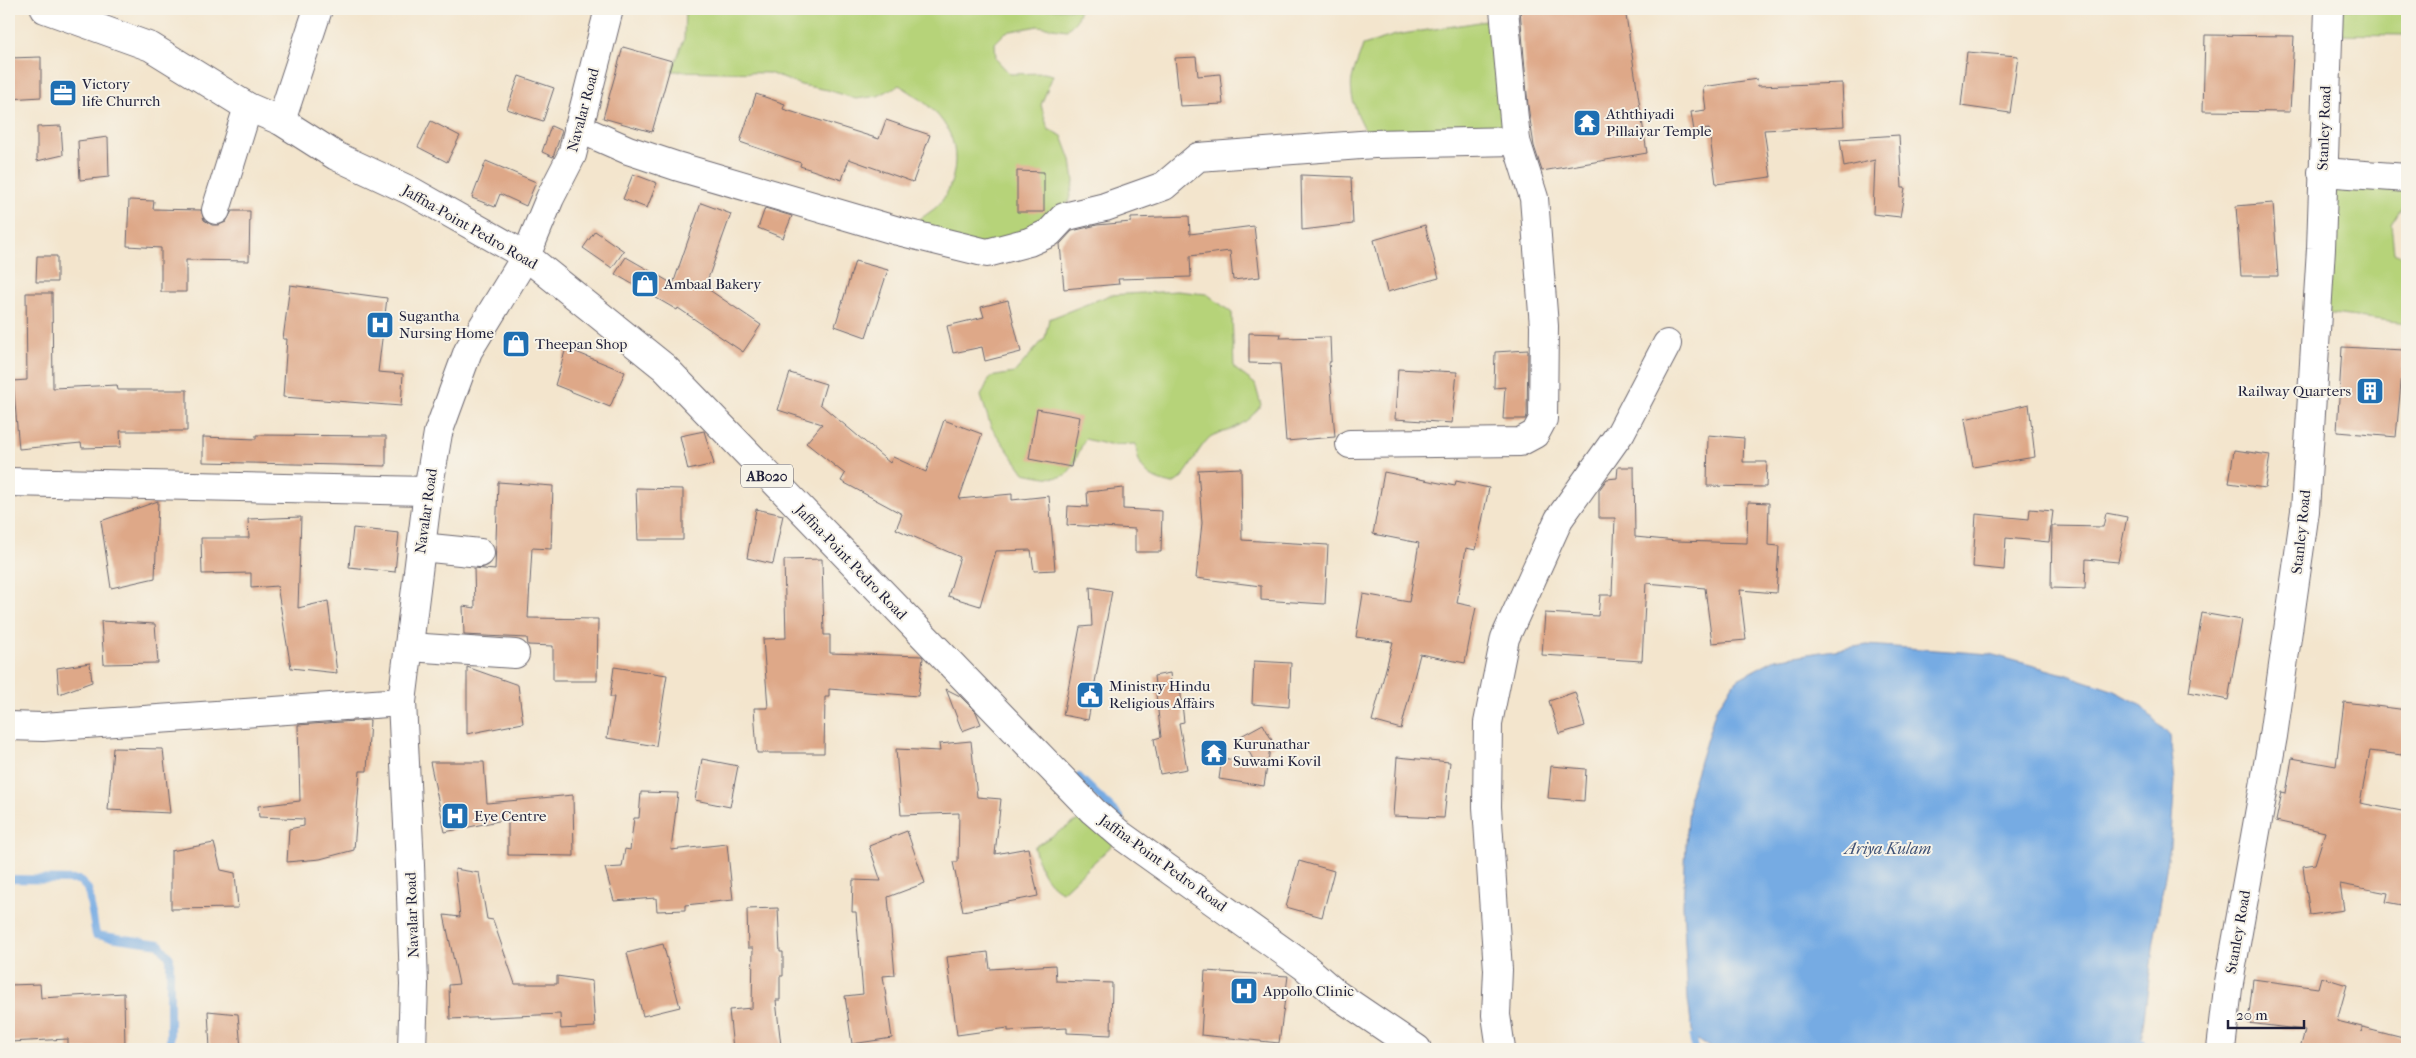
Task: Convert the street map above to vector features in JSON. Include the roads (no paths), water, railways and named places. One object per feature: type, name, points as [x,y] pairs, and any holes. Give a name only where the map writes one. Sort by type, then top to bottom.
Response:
[{"type":"street","name":"Jaffna-Point Pedro Road","points":[[45,9],[151,48],[248,107],[281,121],[336,156],[411,191],[526,256],[664,367],[1092,811],[1122,836],[1304,966],[1336,994],[1416,1049]]},
{"type":"street","points":[[281,121],[318,9]]},
{"type":"street","name":"Navalar Road","points":[[412,1049],[414,985],[402,702],[428,491],[438,433],[468,351],[526,256],[550,198],[572,155],[609,9]]},
{"type":"street","points":[[1350,444],[1520,442],[1534,434],[1543,419],[1544,326],[1534,198],[1516,141],[1504,9]]},
{"type":"street","name":"Stanley Road","points":[[2221,1049],[2228,988],[2273,736],[2305,511],[2321,248],[2322,172],[2329,9]]},
{"type":"street","points":[[216,210],[248,107]]},
{"type":"street","points":[[578,128],[628,150],[676,166],[898,231],[987,253],[1029,242],[1049,233],[1064,217],[1105,207],[1164,186],[1198,158],[1374,144],[1516,141]]},
{"type":"street","points":[[2322,172],[2407,178]]},
{"type":"street","points":[[1501,1049],[1496,1014],[1498,970],[1487,807],[1488,723],[1505,638],[1559,518],[1621,432],[1667,344]]},
{"type":"street","points":[[9,482],[428,491]]},
{"type":"street","points":[[421,547],[480,553]]},
{"type":"street","points":[[409,647],[515,654]]},
{"type":"street","points":[[9,726],[43,727],[402,702]]},
{"type":"water","name":"Ariya Kulam","points":[[1867,645],[1990,654],[2064,674],[2115,691],[2138,703],[2170,736],[2175,781],[2170,846],[2154,941],[2140,1049],[1712,1049],[1693,1037],[1688,1000],[1683,905],[1686,844],[1690,793],[1716,709],[1736,680],[1775,659]]},
{"type":"waterway","points":[[1079,777],[1121,818]]},
{"type":"waterway","points":[[9,879],[79,880],[88,889],[96,935],[159,944],[170,958],[170,1049]]},
{"type":"waterway","points":[[1693,1037],[1695,1049]]},
{"type":"waterway","points":[[2141,1042],[2142,1049]]},
{"type":"place","name":"Victory life Churrch","points":[[63,93]]},
{"type":"place","name":"Aththiyadi Pillaiyar Temple","points":[[1587,123]]},
{"type":"place","name":"Ambaal Bakery","points":[[645,284]]},
{"type":"place","name":"Sugantha Nursing Home","points":[[380,325]]},
{"type":"place","name":"Theepan Shop","points":[[516,344]]},
{"type":"place","name":"Railway Quarters","points":[[2370,391]]},
{"type":"place","name":"Ministry Hindu Religious Affairs","points":[[1090,695]]},
{"type":"place","name":"Kurunathar Suwami Kovil","points":[[1214,753]]},
{"type":"place","name":"Eye Centre","points":[[455,816]]},
{"type":"place","name":"Appollo Clinic","points":[[1244,991]]}]
